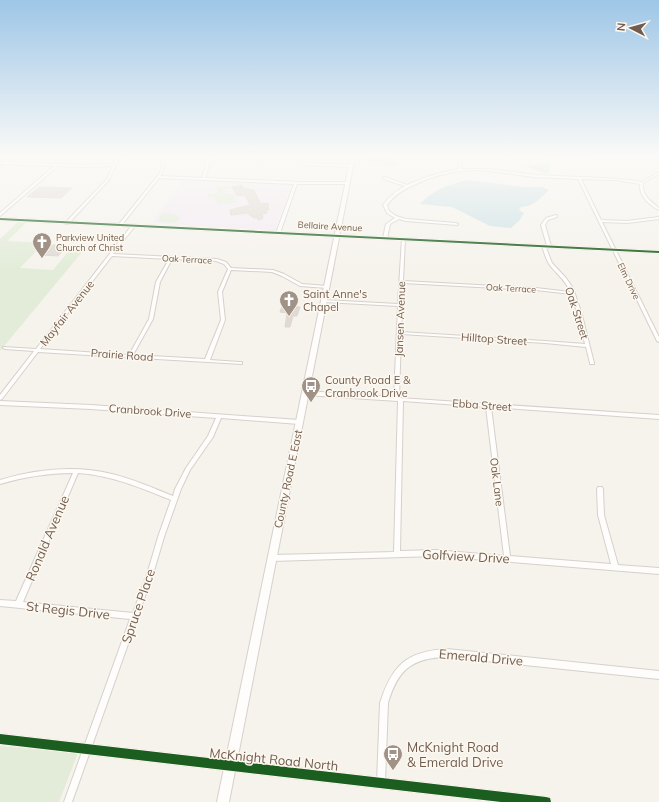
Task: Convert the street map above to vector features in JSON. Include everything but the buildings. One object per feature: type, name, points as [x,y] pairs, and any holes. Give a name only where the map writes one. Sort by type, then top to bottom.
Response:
[{"type":"main road","name":"County Road E East","points":[[223,802],[346,193]]},
{"type":"street","points":[[0,215],[25,193]]},
{"type":"street","points":[[67,223],[95,193]]},
{"type":"street","points":[[120,225],[145,193]]},
{"type":"street","points":[[278,233],[292,193]]},
{"type":"street","points":[[396,193],[385,205],[388,212],[398,218],[456,224]]},
{"type":"street","name":"Elm Drive","points":[[586,193],[659,341]]},
{"type":"street","points":[[643,193],[645,198],[659,209]]},
{"type":"street","name":"Oak Street","points":[[556,216],[547,219],[543,225],[550,263],[565,279],[572,294],[580,315],[592,363]]},
{"type":"street","points":[[385,238],[388,224],[398,218]]},
{"type":"street","points":[[600,222],[627,222],[659,218]]},
{"type":"street","name":"Bellaire Avenue","points":[[0,220],[659,252]]},
{"type":"street","name":"Mayfair Avenue","points":[[0,398],[39,350],[133,226]]},
{"type":"street","name":"Jansen Avenue","points":[[397,554],[400,305],[403,239]]},
{"type":"street","name":"Oak Terrace","points":[[112,255],[217,260],[225,263],[230,269],[273,271],[301,285],[327,288]]},
{"type":"street","points":[[131,355],[151,319],[158,282],[172,258]]},
{"type":"street","points":[[207,361],[223,320],[220,292],[230,269]]},
{"type":"street","name":"Oak Terrace","points":[[401,282],[536,289],[572,294]]},
{"type":"street","points":[[324,301],[400,305]]},
{"type":"street","name":"Hilltop Street","points":[[400,333],[587,346]]},
{"type":"street","name":"Prairie Road","points":[[5,348],[240,363]]},
{"type":"street","name":"Ebba Street","points":[[305,393],[659,418]]},
{"type":"street","name":"Cranbrook Drive","points":[[0,403],[91,407],[299,422]]},
{"type":"street","name":"Oak Lane","points":[[488,405],[507,558]]},
{"type":"street","name":"Spruce Place","points":[[68,802],[135,616],[181,481],[210,438],[219,416]]},
{"type":"street","points":[[0,482],[40,473],[76,472],[113,476],[175,499]]},
{"type":"street","name":"Ronald Avenue","points":[[18,605],[76,472]]},
{"type":"street","points":[[600,489],[601,516],[616,567]]},
{"type":"street","name":"Golfview Drive","points":[[272,558],[436,553],[659,571]]},
{"type":"street","name":"St Regis Drive","points":[[0,603],[135,616]]},
{"type":"street","name":"Emerald Drive","points":[[381,782],[384,703],[387,691],[398,671],[416,658],[426,654],[447,653],[659,675]]},
{"type":"street","name":"McKnight Road North","points":[[0,739],[546,802]]},
{"type":"shaded area","points":[[173,193],[289,193],[275,230],[151,223]]},
{"type":"shaded area","points":[[433,193],[546,193],[533,204],[526,207],[521,207],[519,210],[524,213],[519,221],[511,228],[490,226],[452,207],[420,204]]},
{"type":"green space","points":[[228,193],[234,195],[237,202],[218,205],[214,197],[208,198],[208,194]]},
{"type":"green space","points":[[161,214],[174,214],[180,218],[175,223],[158,221]]},
{"type":"green space","points":[[18,222],[26,223],[7,241],[44,243],[20,268],[53,270],[74,245],[87,246],[0,351],[0,239]]},
{"type":"green space","points":[[0,746],[78,753],[59,802],[0,802]]},
{"type":"cycle path","points":[[0,219],[659,252]]},
{"type":"cycle path","points":[[0,739],[546,802]]},
{"type":"place","name":"Parkview United Church of Christ","points":[[42,259]]},
{"type":"place","name":"Saint Anne's Chapel","points":[[289,317]]},
{"type":"place","name":"County Road E & Cranbrook Drive","points":[[311,403]]},
{"type":"place","name":"McKnight Road & Emerald Drive","points":[[393,771]]}]
